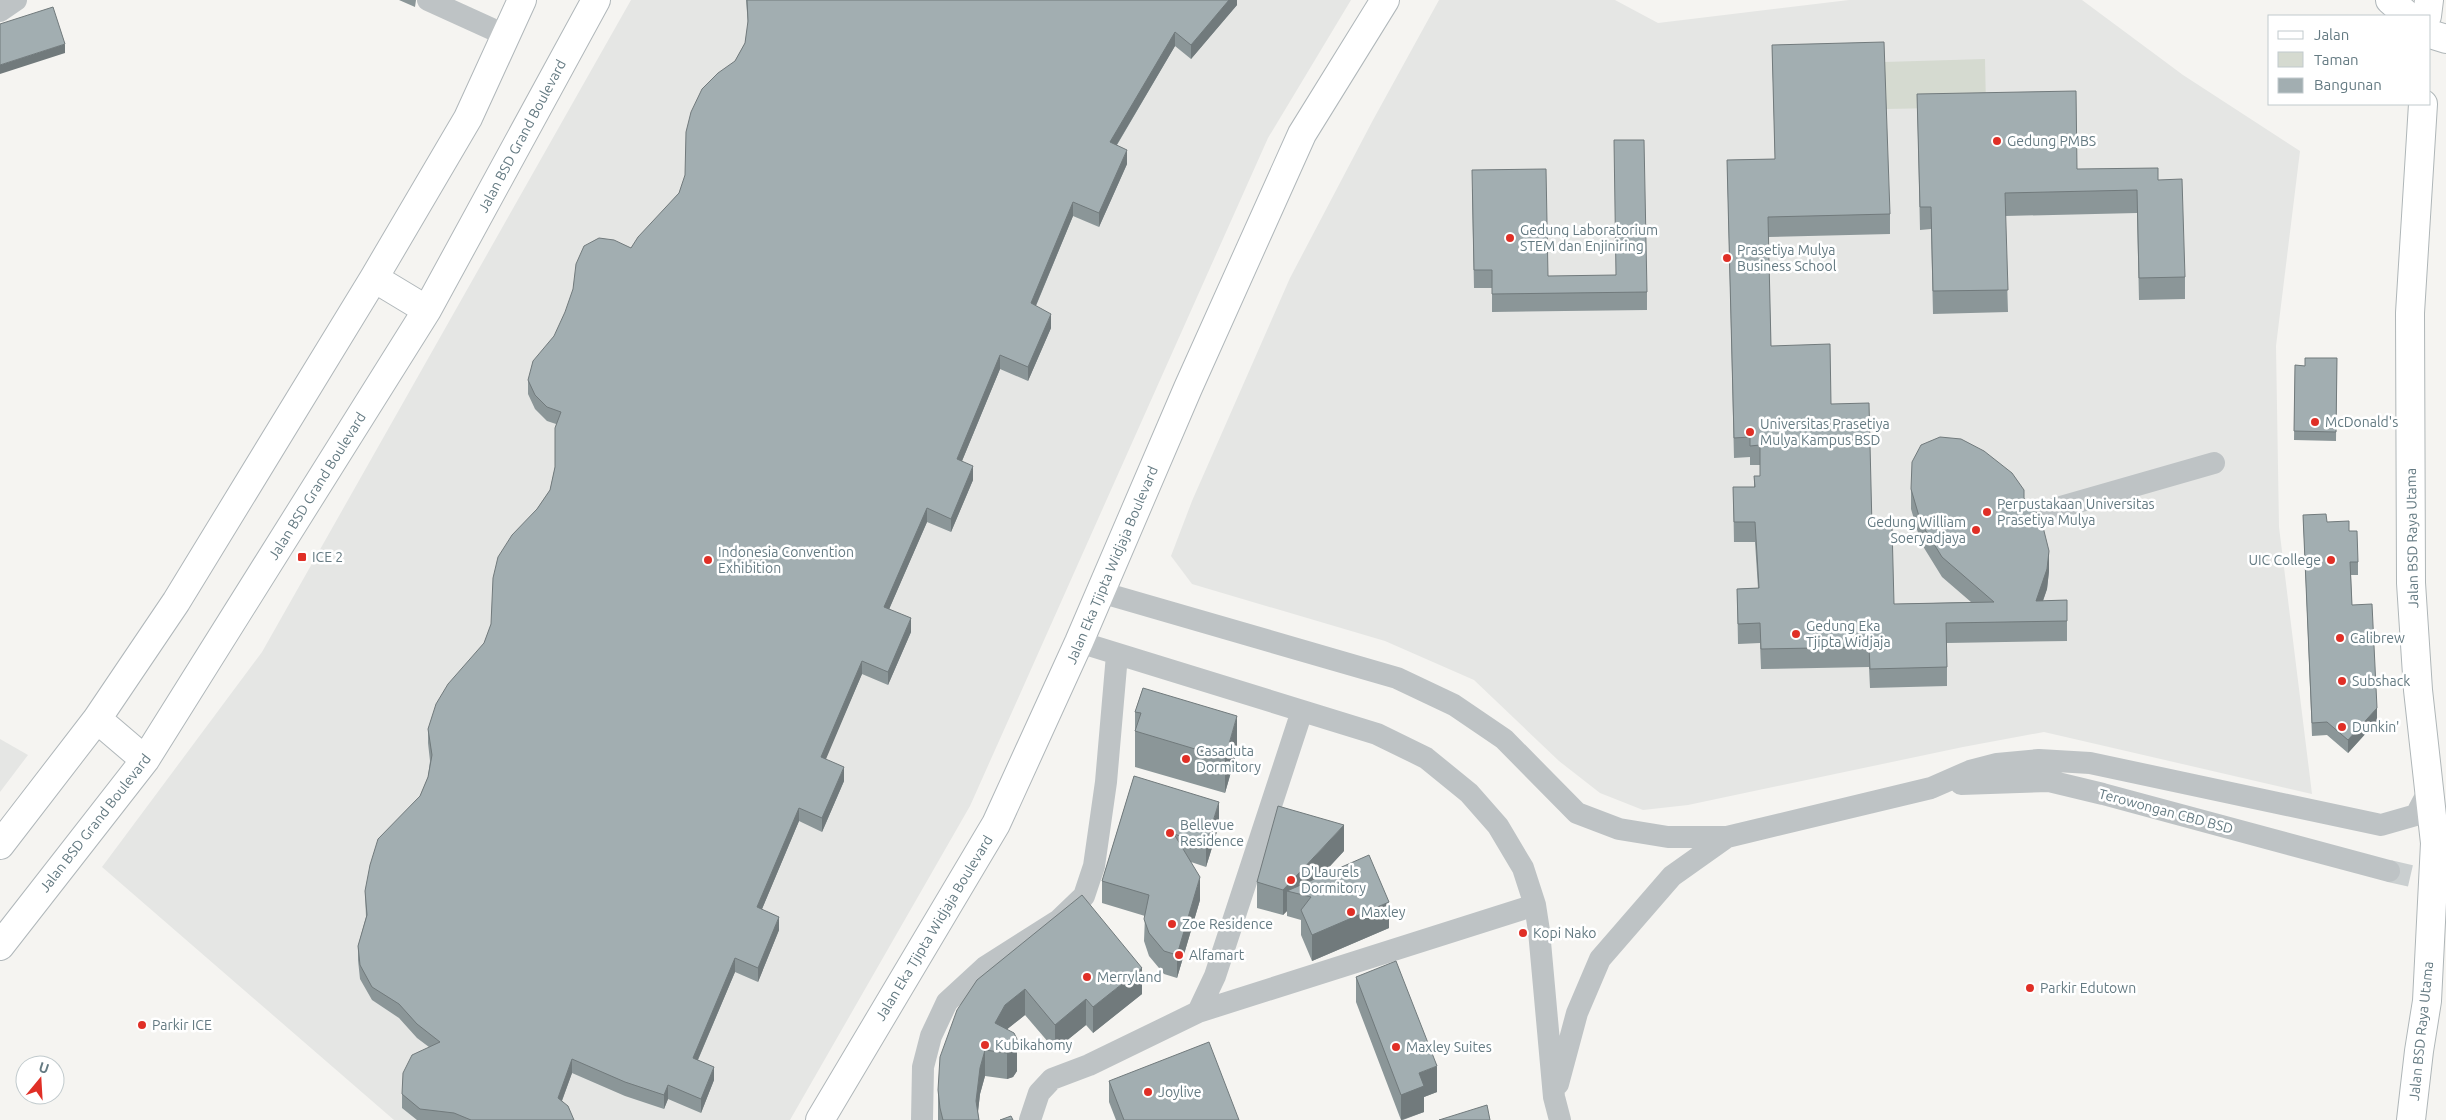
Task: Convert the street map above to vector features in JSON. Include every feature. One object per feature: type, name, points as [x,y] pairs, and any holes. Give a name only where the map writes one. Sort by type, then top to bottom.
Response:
[{"type":"main road","points":[[0,845],[97,719],[176,602],[374,278],[468,118],[522,0]]},
{"type":"main road","name":"Jalan BSD Grand Boulevard","points":[[0,946],[145,760],[427,310],[596,0]]},
{"type":"main road","name":"Jalan Eka Tjipta Widjaja Boulevard","points":[[820,1120],[996,824],[1079,642],[1188,388],[1302,134],[1385,0]]},
{"type":"main road","points":[[2390,0],[2407,15]]},
{"type":"main road","points":[[2427,15],[2429,0]]},
{"type":"main road","points":[[2431,34],[2446,39]]},
{"type":"main road","name":"Jalan BSD Raya Utama","points":[[2411,1120],[2427,1001],[2435,844],[2418,690],[2411,583],[2410,313],[2424,105]]},
{"type":"main road","points":[[374,278],[427,310]]},
{"type":"main road","points":[[97,719],[145,760]]},
{"type":"street","points":[[0,11],[16,0]]},
{"type":"street","points":[[428,0],[505,35]]},
{"type":"street","points":[[2036,514],[2214,463]]},
{"type":"street","points":[[1100,592],[1397,678],[1454,704],[1504,739],[1578,813],[1618,829],[1668,837],[1727,837],[1940,785],[1970,771],[1997,764],[2039,760],[2090,763],[2381,826],[2416,815],[2429,790]]},
{"type":"street","points":[[1079,642],[1376,734],[1426,758],[1469,793],[1498,826],[1523,868],[1535,905],[1554,1098],[1560,1120]]},
{"type":"street","points":[[922,1120],[924,1067],[931,1036],[947,1002],[985,967],[1059,920],[1084,896],[1094,866],[1102,808],[1117,655]]},
{"type":"street","points":[[1198,1012],[1215,976],[1302,710]]},
{"type":"street","name":"Terowongan CBD BSD","points":[[1940,785],[2017,780],[2049,781],[2104,794],[2389,871]]},
{"type":"street","points":[[1554,1098],[1578,1013],[1600,960],[1672,876],[1727,837]]},
{"type":"street","points":[[1030,1120],[1039,1093],[1052,1079],[1089,1065],[1198,1012],[1535,905]]},
{"type":"shaded area","points":[[631,0],[1351,0],[1268,138],[970,806],[790,1120],[394,1120],[102,867],[262,652]]},
{"type":"shaded area","name":"Universitas Prasetiya Mulya Kampus BSD","points":[[1439,0],[1615,0],[1658,23],[1849,0],[2082,0],[2183,75],[2300,151],[2276,346],[2279,527],[2312,794],[2044,732],[1963,747],[1688,805],[1643,810],[1600,793],[1559,761],[1474,680],[1385,641],[1192,584],[1171,556],[1192,501],[1290,278]]},
{"type":"shaded area","points":[[0,739],[28,755],[0,792]]},
{"type":"green space","points":[[1985,59],[1986,107],[1886,109],[1884,62]]},
{"type":"building","name":"Indonesia Convention Exhibition","points":[[747,0],[1229,0],[1191,45],[1175,32],[1110,142],[1127,150],[1099,213],[1073,202],[1031,303],[1051,314],[1028,367],[1000,355],[957,459],[973,466],[951,519],[927,508],[884,607],[911,618],[888,672],[862,661],[821,757],[844,767],[822,818],[799,808],[757,907],[779,917],[758,968],[735,958],[693,1058],[714,1067],[701,1099],[668,1085],[664,1095],[625,1082],[572,1059],[558,1098],[568,1106],[574,1120],[471,1120],[454,1113],[420,1109],[402,1094],[403,1073],[412,1055],[440,1042],[417,1024],[399,1004],[372,987],[360,965],[358,946],[367,915],[365,891],[370,865],[378,839],[420,796],[428,777],[432,755],[428,729],[436,704],[448,684],[484,643],[491,624],[493,578],[498,557],[512,535],[537,509],[550,490],[555,467],[555,428],[561,412],[547,407],[535,395],[528,380],[533,361],[554,336],[565,312],[573,289],[576,264],[584,246],[599,238],[614,240],[631,248],[638,237],[679,193],[685,175],[686,132],[691,112],[702,89],[718,73],[735,61],[745,43],[748,21]]},
{"type":"building","points":[[53,7],[65,44],[0,65],[0,24]]},
{"type":"building","points":[[1884,42],[1890,214],[1768,217],[1771,346],[1830,344],[1831,404],[1869,403],[1872,527],[1892,526],[1894,604],[1994,602],[1942,557],[1921,523],[1911,489],[1912,462],[1921,445],[1940,437],[1961,439],[1984,451],[2012,473],[2024,490],[2024,498],[2027,504],[2034,507],[2043,527],[2049,551],[2047,569],[2036,601],[2067,600],[2067,621],[1946,623],[1947,667],[1870,669],[1869,647],[1761,649],[1760,623],[1738,624],[1737,589],[1759,588],[1755,522],[1734,522],[1733,487],[1755,487],[1754,476],[1760,476],[1760,445],[1750,446],[1750,437],[1734,438],[1727,160],[1775,159],[1772,45]]},
{"type":"building","points":[[2076,91],[2077,169],[2158,168],[2158,180],[2182,179],[2185,277],[2139,278],[2137,190],[2005,193],[2008,290],[1933,291],[1931,207],[1920,207],[1917,94]]},
{"type":"building","points":[[1614,140],[1644,140],[1647,292],[1492,294],[1492,270],[1474,270],[1472,170],[1546,169],[1548,276],[1616,275]]},
{"type":"building","name":"McDonald's","points":[[2305,358],[2337,358],[2336,432],[2294,431],[2295,365],[2305,366]]},
{"type":"building","points":[[2326,514],[2327,522],[2349,521],[2349,531],[2357,531],[2358,562],[2350,562],[2352,605],[2372,604],[2377,708],[2348,740],[2327,722],[2312,723],[2303,515]]},
{"type":"building","points":[[1143,688],[1237,716],[1225,758],[1135,731],[1141,713],[1135,712]]},
{"type":"building","points":[[1134,776],[1219,802],[1206,844],[1174,834],[1200,877],[1177,955],[1164,951],[1149,933],[1144,919],[1149,895],[1102,881]]},
{"type":"building","points":[[1278,806],[1344,825],[1283,890],[1257,882]]},
{"type":"building","points":[[1369,855],[1389,902],[1312,935],[1301,910],[1311,897],[1287,891]]},
{"type":"building","points":[[1082,895],[1142,968],[1093,1007],[1086,999],[1055,1025],[1025,989],[1005,1005],[995,1023],[1014,1033],[1017,1045],[1013,1051],[1007,1053],[985,1050],[980,1068],[976,1101],[979,1120],[943,1120],[938,1090],[940,1057],[957,1010],[977,980]]},
{"type":"building","name":"Maxley Suites","points":[[1396,961],[1437,1066],[1419,1073],[1424,1086],[1401,1095],[1356,977]]},
{"type":"building","points":[[1209,1042],[1239,1120],[1124,1120],[1109,1081]]},
{"type":"building","points":[[1487,1105],[1490,1120],[1439,1120]]},
{"type":"building","points":[[1011,1116],[1013,1120],[1000,1120]]},
{"type":"tunnel","points":[[2389,871],[2446,884]]},
{"type":"place","name":"Gedung PMBS","points":[[1997,141]]},
{"type":"place","name":"Gedung Laboratorium STEM dan Enjiniring","points":[[1510,238]]},
{"type":"place","name":"Prasetiya Mulya Business School","points":[[1727,258]]},
{"type":"place","name":"McDonald's","points":[[2315,422]]},
{"type":"place","name":"Universitas Prasetiya Mulya Kampus BSD","points":[[1750,432]]},
{"type":"place","name":"Perpustakaan Universitas Prasetiya Mulya","points":[[1987,512]]},
{"type":"place","name":"Gedung William Soeryadjaya","points":[[1976,530]]},
{"type":"place","name":"ICE 2","points":[[302,557]]},
{"type":"place","name":"Indonesia Convention Exhibition","points":[[708,560]]},
{"type":"place","name":"UIC College","points":[[2331,560]]},
{"type":"place","name":"Gedung Eka Tjipta Widjaja","points":[[1796,634]]},
{"type":"place","name":"Calibrew","points":[[2340,638]]},
{"type":"place","name":"Subshack","points":[[2342,681]]},
{"type":"place","name":"Dunkin'","points":[[2342,727]]},
{"type":"place","name":"Casaduta Dormitory","points":[[1186,759]]},
{"type":"place","name":"Bellevue Residence","points":[[1170,833]]},
{"type":"place","name":"D'Laurels Dormitory","points":[[1291,880]]},
{"type":"place","name":"Maxley","points":[[1351,912]]},
{"type":"place","name":"Zoe Residence","points":[[1172,924]]},
{"type":"place","name":"Kopi Nako","points":[[1523,933]]},
{"type":"place","name":"Alfamart","points":[[1179,955]]},
{"type":"place","name":"Merryland","points":[[1087,977]]},
{"type":"place","name":"Parkir Edutown","points":[[2030,988]]},
{"type":"place","name":"Parkir ICE","points":[[142,1025]]},
{"type":"place","name":"Kubikahomy","points":[[985,1045]]},
{"type":"place","name":"Maxley Suites","points":[[1396,1047]]},
{"type":"place","name":"Joylive","points":[[1148,1092]]}]
